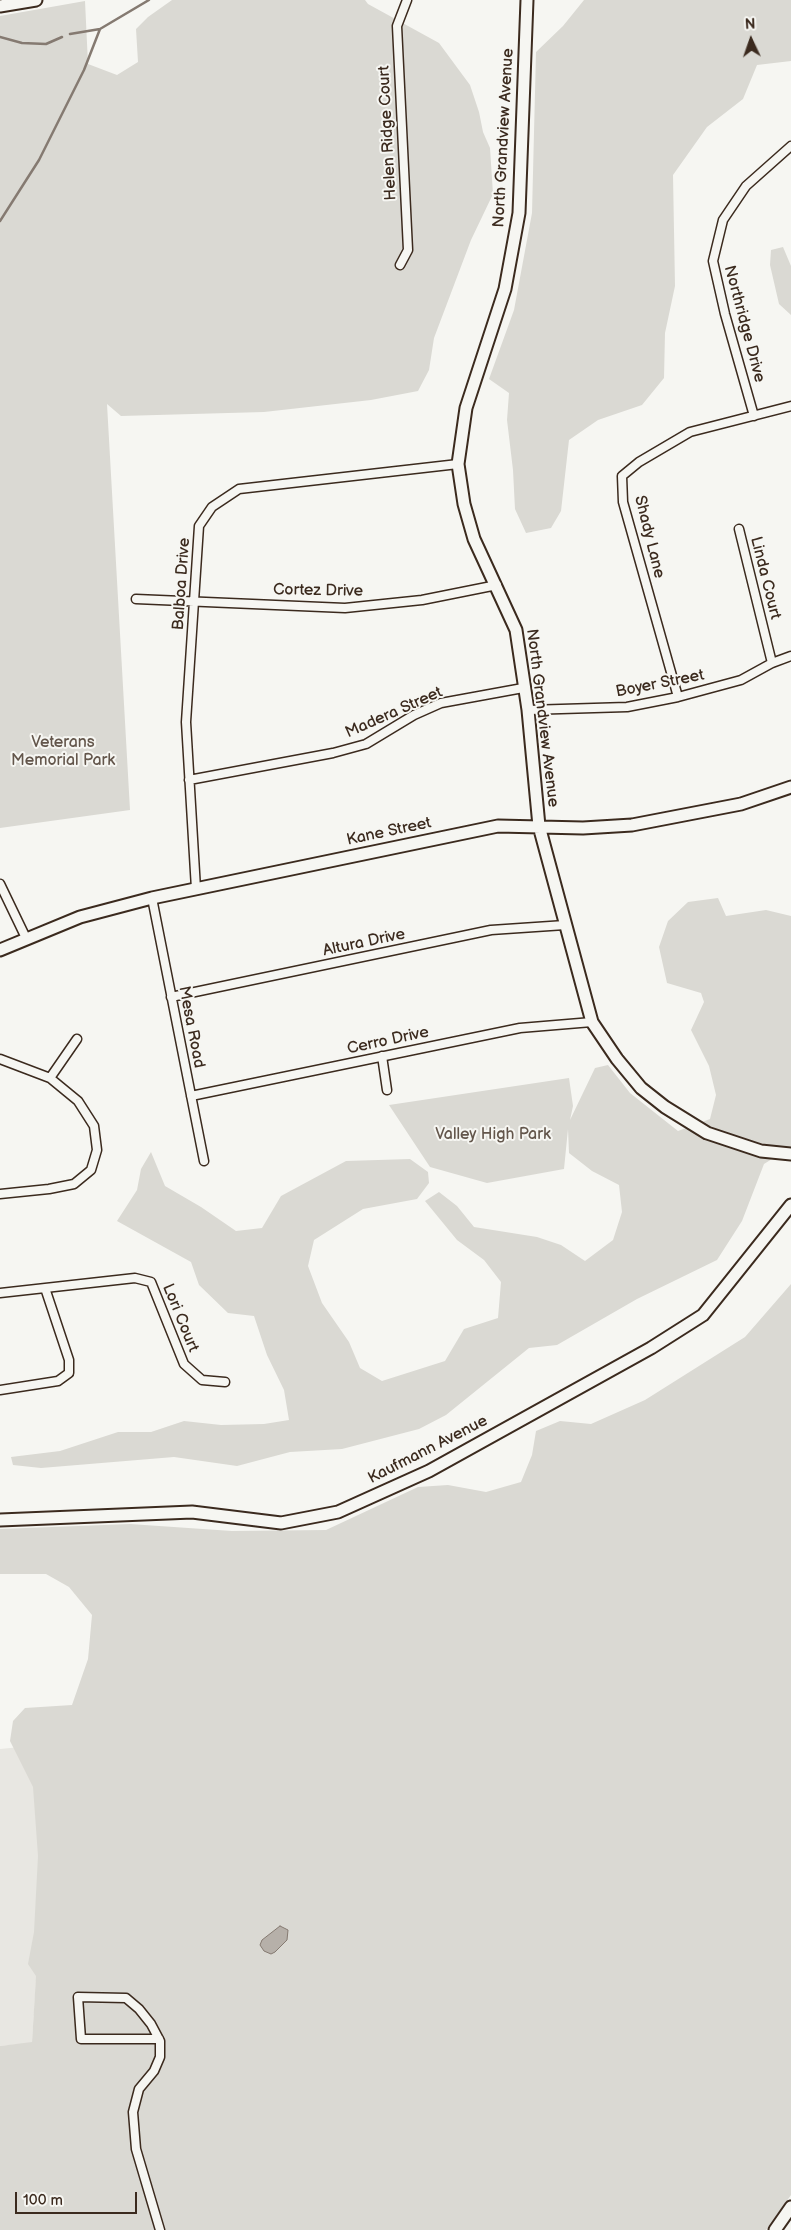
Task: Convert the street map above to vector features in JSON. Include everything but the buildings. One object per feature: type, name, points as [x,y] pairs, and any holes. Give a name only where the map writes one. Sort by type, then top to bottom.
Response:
[{"type":"street","points":[[0,6],[36,0]]},
{"type":"street","name":"Helen Ridge Court","points":[[400,265],[408,250],[397,26],[407,0]]},
{"type":"street","name":"North Grandview Avenue","points":[[527,0],[519,212],[505,289],[466,408],[458,464],[464,504],[474,538],[516,630],[523,688],[528,710],[539,826],[592,1022],[641,1088],[665,1107],[707,1133],[761,1151],[791,1154]]},
{"type":"street","name":"Northridge Drive","points":[[754,416],[725,314],[713,261],[723,220],[746,186],[791,146]]},
{"type":"street","name":"Shady Lane","points":[[678,697],[623,502],[622,476],[639,462],[690,432],[791,406]]},
{"type":"street","name":"Balboa Drive","points":[[196,889],[186,722],[199,526],[212,507],[239,489],[458,464]]},
{"type":"street","name":"Linda Court","points":[[739,530],[772,663]]},
{"type":"street","name":"Cortez Drive","points":[[136,599],[195,600],[345,608],[422,600],[497,585]]},
{"type":"street","name":"Boyer Street","points":[[528,710],[627,707],[678,697],[741,680],[772,663],[791,656]]},
{"type":"street","name":"Madera Street","points":[[189,780],[333,753],[366,744],[414,715],[441,703],[523,688]]},
{"type":"street","name":"Kane Street","points":[[0,950],[80,917],[152,898],[498,826],[583,828],[632,826],[741,804],[791,787]]},
{"type":"street","points":[[0,884],[26,938]]},
{"type":"street","name":"Mesa Road","points":[[152,898],[204,1161]]},
{"type":"street","name":"Altura Drive","points":[[172,997],[492,930],[565,925]]},
{"type":"street","name":"Cerro Drive","points":[[191,1096],[520,1028],[592,1022]]},
{"type":"street","points":[[50,1078],[77,1039]]},
{"type":"street","points":[[382,1056],[388,1090]]},
{"type":"street","points":[[0,1059],[50,1078],[78,1101],[94,1126],[97,1150],[91,1170],[74,1184],[49,1189],[0,1194]]},
{"type":"street","name":"Kaufmann Avenue","points":[[0,1520],[192,1512],[281,1523],[338,1512],[429,1471],[651,1348],[702,1315],[791,1205]]},
{"type":"street","name":"Lori Court","points":[[45,1288],[135,1278],[151,1282],[184,1364],[202,1380],[225,1382]]},
{"type":"street","points":[[0,1292],[45,1288],[69,1360],[69,1373],[58,1381],[0,1390]]},
{"type":"street","points":[[159,2039],[81,2039],[78,1997],[126,1998],[139,2009],[159,2039],[160,2057],[154,2070],[139,2088],[133,2120],[138,2158],[160,2230]]},
{"type":"street","points":[[775,2230],[791,2207]]},
{"type":"shaded area","points":[[51,1744],[32,2043],[0,2046],[0,1749]]},
{"type":"shaded area","points":[[280,1926],[288,1930],[287,1940],[271,1954],[264,1951],[260,1945],[262,1940]]},
{"type":"green space","name":"Veterans Memorial Park","points":[[172,0],[365,0],[368,4],[439,43],[470,85],[483,132],[490,148],[493,194],[471,240],[434,338],[429,370],[418,391],[371,400],[264,412],[121,416],[107,404],[130,810],[0,828],[0,16],[85,1],[88,64],[117,75],[138,62],[136,29],[148,17]]},
{"type":"green space","points":[[584,0],[791,0],[791,61],[757,65],[743,99],[707,127],[673,175],[675,286],[665,333],[664,378],[642,405],[598,420],[569,440],[561,511],[551,528],[526,533],[515,509],[507,420],[509,393],[489,379],[514,310],[532,213],[536,52],[563,26]]},
{"type":"green space","points":[[783,247],[791,266],[791,315],[779,304],[770,265],[771,250]]},
{"type":"green space","name":"Valley High Park","points":[[718,898],[726,916],[766,910],[791,916],[791,1147],[764,1164],[742,1221],[717,1260],[637,1299],[557,1345],[529,1348],[446,1415],[419,1429],[342,1449],[290,1452],[237,1466],[174,1457],[41,1468],[13,1465],[11,1457],[60,1451],[118,1432],[151,1432],[184,1421],[221,1425],[264,1424],[289,1420],[284,1390],[267,1355],[254,1316],[228,1313],[199,1285],[191,1262],[117,1221],[137,1190],[141,1169],[151,1152],[165,1186],[201,1207],[236,1231],[262,1228],[281,1196],[346,1161],[410,1159],[428,1172],[429,1183],[417,1199],[363,1209],[314,1240],[308,1266],[322,1303],[349,1342],[360,1368],[382,1381],[445,1361],[464,1329],[498,1318],[501,1282],[484,1260],[457,1240],[425,1201],[439,1192],[457,1206],[474,1227],[537,1237],[561,1245],[585,1261],[613,1240],[622,1212],[619,1185],[592,1171],[569,1153],[568,1129],[564,1169],[487,1183],[430,1167],[389,1105],[569,1078],[573,1106],[570,1120],[595,1068],[608,1065],[630,1093],[678,1131],[710,1119],[716,1095],[709,1066],[691,1030],[704,1002],[701,993],[667,983],[659,947],[668,921],[688,902]]},
{"type":"green space","points":[[791,1284],[791,2195],[766,2230],[0,2230],[0,2046],[32,2042],[36,1976],[28,1964],[34,1932],[38,1856],[33,1787],[10,1741],[13,1721],[25,1708],[72,1705],[88,1659],[92,1615],[69,1587],[46,1574],[0,1574],[0,1529],[130,1524],[232,1531],[326,1530],[418,1487],[448,1485],[486,1492],[521,1482],[532,1455],[536,1431],[560,1421],[591,1424],[645,1400],[745,1337]]},
{"type":"waterway","points":[[70,34],[100,29],[149,0]]},
{"type":"waterway","points":[[0,221],[39,160],[84,70],[100,29]]},
{"type":"waterway","points":[[0,37],[22,43],[46,44],[62,37]]}]
